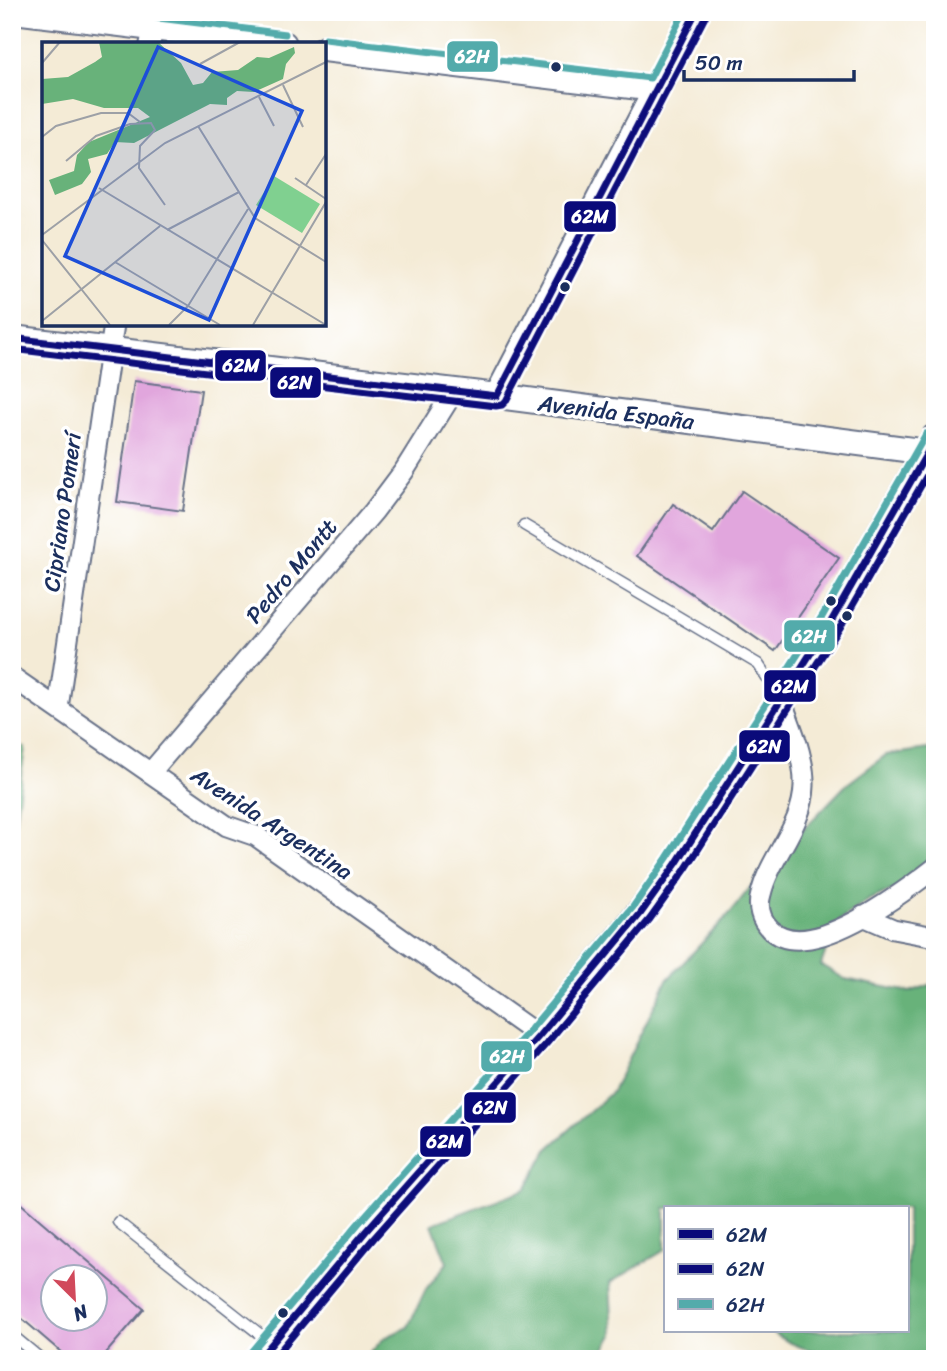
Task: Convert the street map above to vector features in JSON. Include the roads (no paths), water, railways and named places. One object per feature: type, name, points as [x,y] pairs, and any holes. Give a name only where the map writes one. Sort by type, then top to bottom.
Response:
[{"type":"main road","points":[[265,1351],[429,1159],[539,1036],[655,894],[832,620],[931,446]]},
{"type":"street","points":[[22,12],[268,42]]},
{"type":"street","points":[[497,396],[696,12]]},
{"type":"street","points":[[326,49],[656,89]]},
{"type":"street","name":"Cipriano Pomerí","points":[[58,708],[114,326]]},
{"type":"street","name":"Avenida España","points":[[12,338],[931,446]]},
{"type":"street","name":"Pedro Montt","points":[[151,772],[374,511],[404,471],[454,391]]},
{"type":"street","name":"Avenida Argentina","points":[[12,677],[227,826],[256,836],[539,1036]]},
{"type":"street","points":[[781,699],[802,760],[804,787],[799,812],[760,895],[760,912],[771,930],[780,936],[800,940],[836,930],[891,900],[935,867]]},
{"type":"street","points":[[863,916],[893,929],[935,937]]},
{"type":"lane","points":[[524,524],[758,664],[781,699]]},
{"type":"lane","points":[[118,1222],[265,1351]]},
{"type":"lane","points":[[12,1335],[41,1359]]}]
